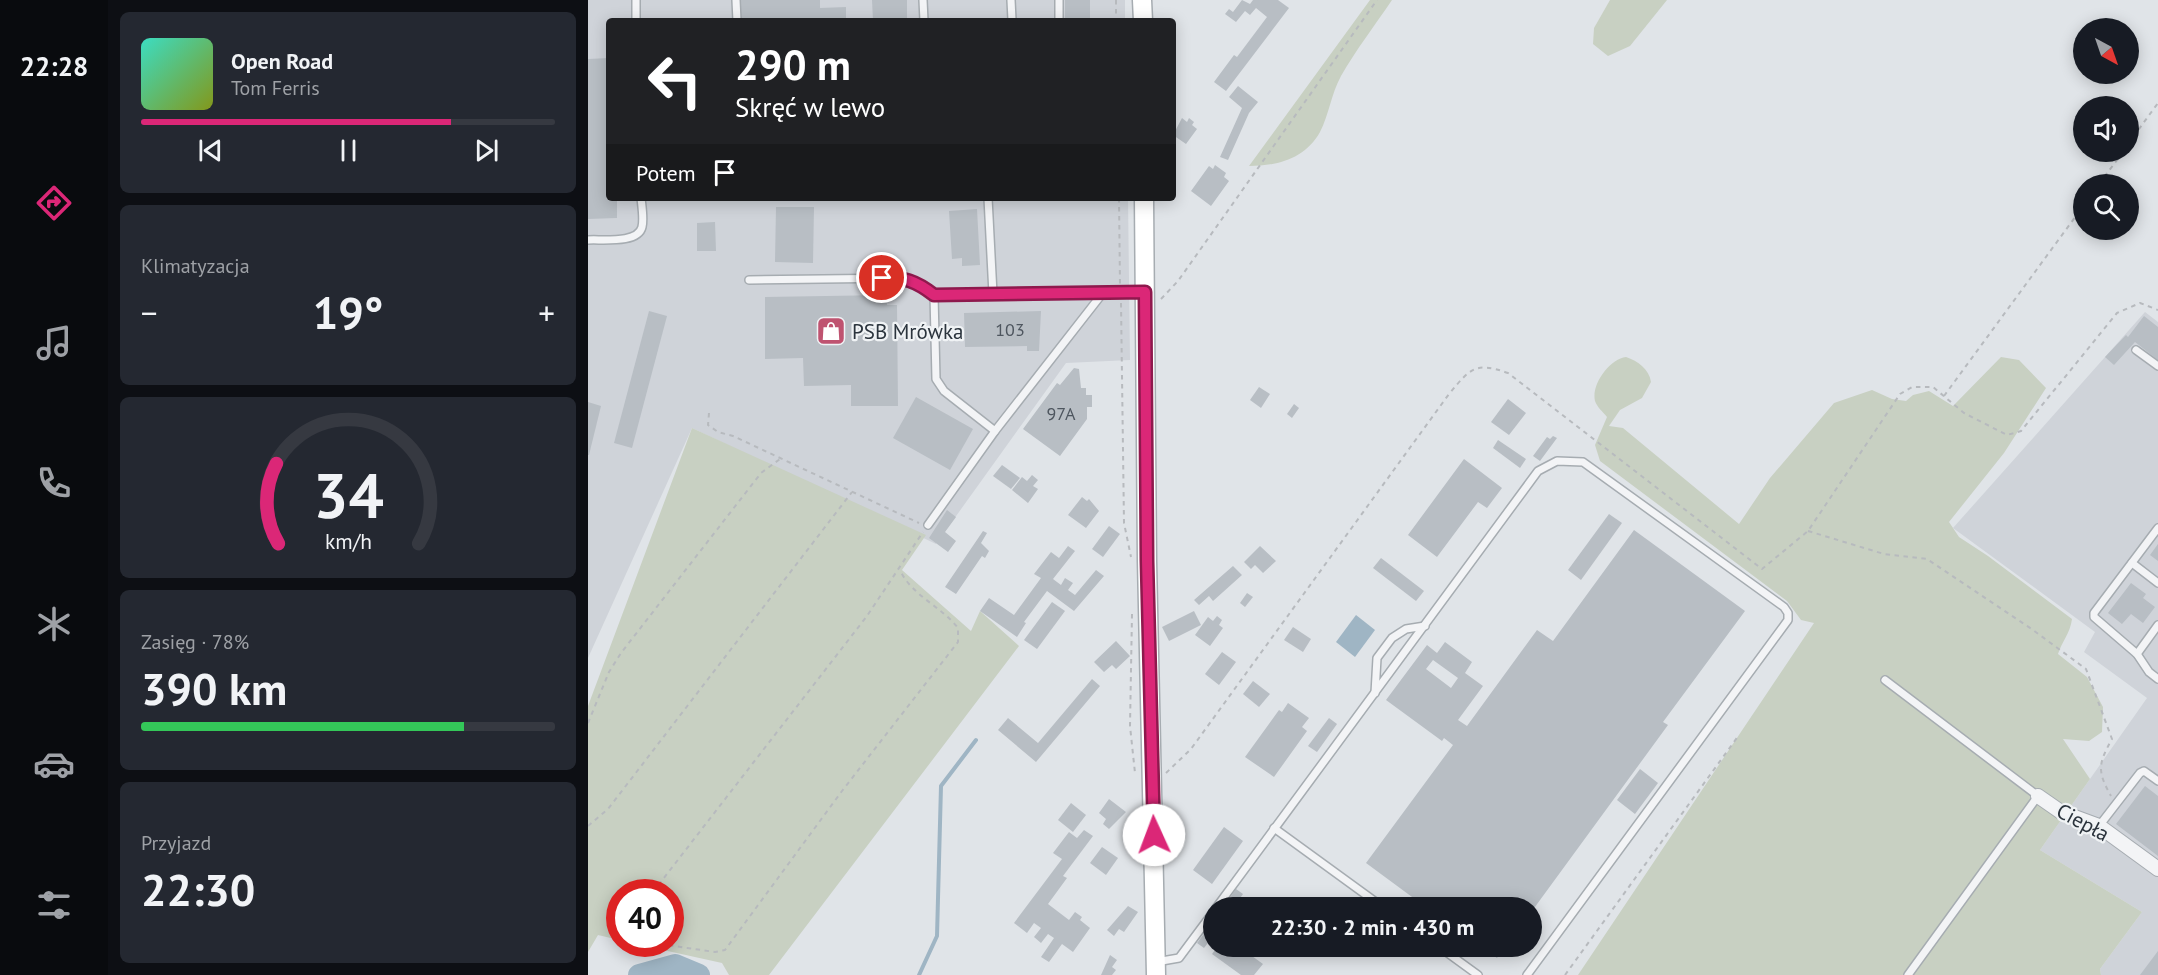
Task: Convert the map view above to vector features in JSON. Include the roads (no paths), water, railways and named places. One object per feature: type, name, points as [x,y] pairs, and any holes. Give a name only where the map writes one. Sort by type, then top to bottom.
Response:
[{"type":"street","points":[[1142,0],[1143,18]]},
{"type":"street","points":[[1144,201],[1144,779],[1156,968]]},
{"type":"street","name":"Ciepła","points":[[2038,796],[2061,812],[2100,826],[2158,869]]},
{"type":"lane","points":[[636,0],[636,18]]},
{"type":"lane","points":[[736,0],[737,18]]},
{"type":"lane","points":[[923,0],[924,18]]},
{"type":"lane","points":[[1011,0],[1012,18]]},
{"type":"lane","points":[[1059,0],[1059,18]]},
{"type":"lane","points":[[588,240],[628,238],[639,233],[642,227],[641,201]]},
{"type":"lane","points":[[988,201],[993,294]]},
{"type":"lane","points":[[749,280],[903,278],[918,283],[934,295],[1120,293],[1145,299]]},
{"type":"lane","points":[[928,525],[995,431],[1102,294]]},
{"type":"lane","points":[[934,295],[936,379],[944,392],[995,431]]},
{"type":"lane","points":[[2136,350],[2158,366]]},
{"type":"lane","points":[[1224,897],[1538,471],[1546,464],[1571,459],[1583,462],[1788,613],[1786,624],[1527,975]]},
{"type":"lane","points":[[2158,528],[2094,613],[2094,617],[2137,654],[2149,672],[2158,679]]},
{"type":"lane","points":[[2132,563],[2158,583]]},
{"type":"lane","points":[[2137,654],[2158,625]]},
{"type":"lane","points":[[1375,693],[1377,658],[1392,638],[1406,629],[1425,626]]},
{"type":"lane","points":[[1885,680],[2038,796],[1908,975]]},
{"type":"lane","points":[[2100,826],[2135,778],[2144,771],[2158,781]]},
{"type":"lane","points":[[1274,828],[1369,897]]},
{"type":"lane","points":[[1156,968],[1179,958],[1203,926]]},
{"type":"lane","points":[[1453,957],[1478,975]]},
{"type":"water","points":[[1356,615],[1375,630],[1355,657],[1336,642]]},
{"type":"waterway","points":[[919,975],[937,936],[941,786],[976,740]]},
{"type":"waterway","points":[[639,975],[675,965],[699,975]]},
{"type":"place","name":"PSB Mrówka","points":[[831,331]]}]
